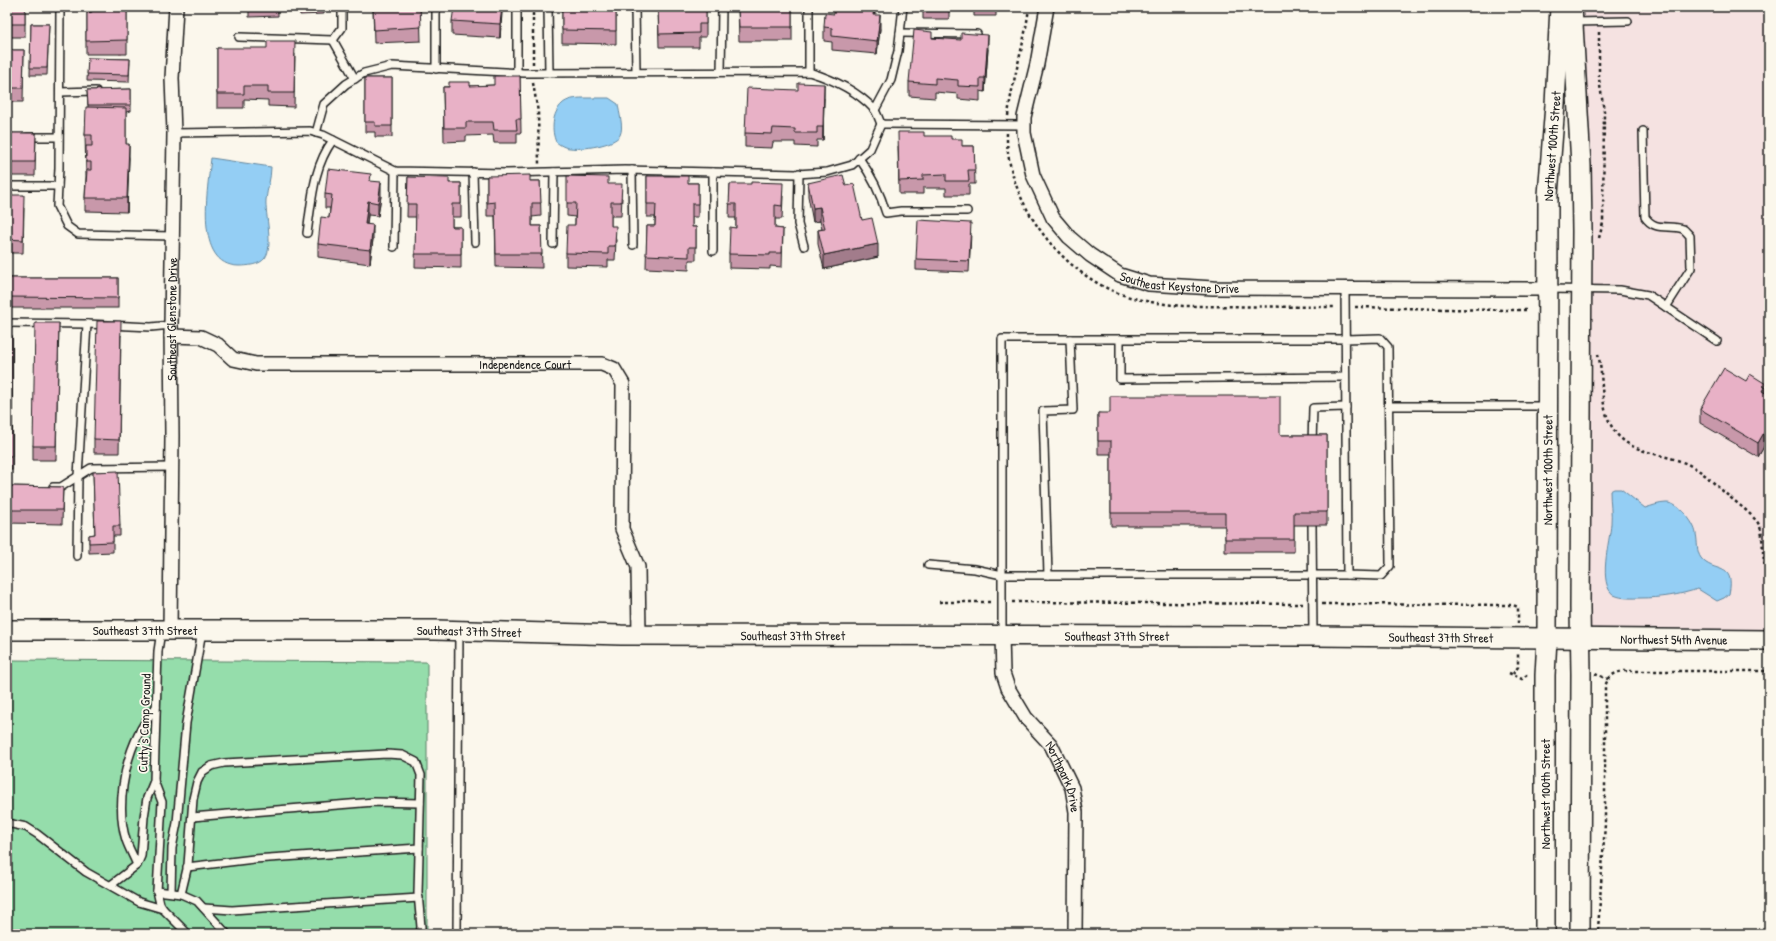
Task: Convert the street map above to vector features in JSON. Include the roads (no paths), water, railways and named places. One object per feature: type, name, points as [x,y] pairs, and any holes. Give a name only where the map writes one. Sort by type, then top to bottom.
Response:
[{"type":"street","name":"Southeast Glenstone Drive","points":[[166,631],[172,467],[171,331],[174,133],[172,78],[176,7]]},
{"type":"street","name":"Southeast Keystone Drive","points":[[1047,7],[1036,64],[1028,94],[1024,125],[1033,174],[1053,218],[1069,237],[1090,255],[1120,275],[1149,284],[1213,288],[1548,289]]},
{"type":"street","name":"Northwest 100th Street","points":[[1545,934],[1548,195],[1555,105],[1560,7]]},
{"type":"street","name":"Northwest 100th Street","points":[[1572,14],[1581,165],[1580,934]]},
{"type":"street","name":"Independence Court","points":[[171,331],[201,337],[218,345],[233,359],[256,364],[602,364],[614,369],[623,384],[622,529],[638,568],[639,635]]},
{"type":"street","name":"Southeast 37th Street","points":[[7,630],[459,631],[639,635],[1313,636],[1580,639]]},
{"type":"street","name":"Northpark Drive","points":[[1002,636],[1003,673],[1008,688],[1026,718],[1051,745],[1072,788],[1076,812],[1075,934]]},
{"type":"street","name":"Northwest 54th Avenue","points":[[1580,639],[1769,640]]},
{"type":"lane","points":[[60,7],[60,92],[57,206],[67,226],[78,234],[172,236]]},
{"type":"lane","points":[[333,40],[342,28],[342,7]]},
{"type":"lane","points":[[436,7],[436,69]]},
{"type":"lane","points":[[517,7],[517,73]]},
{"type":"lane","points":[[548,7],[549,73]]},
{"type":"lane","points":[[635,7],[636,72]]},
{"type":"lane","points":[[721,72],[722,7]]},
{"type":"lane","points":[[809,7],[809,72]]},
{"type":"lane","points":[[875,110],[891,80],[898,51],[903,7]]},
{"type":"lane","points":[[1572,14],[1599,22],[1628,21]]},
{"type":"lane","points":[[900,33],[977,34]]},
{"type":"lane","points":[[240,37],[333,40]]},
{"type":"lane","points":[[333,40],[355,79]]},
{"type":"lane","points":[[174,133],[316,133],[395,171],[554,172],[632,170],[799,173],[827,172],[852,164],[870,149],[881,124],[875,110],[831,79],[809,72],[517,73],[392,66],[364,73],[346,84],[324,104],[316,133]]},
{"type":"lane","points":[[60,92],[107,91]]},
{"type":"lane","points":[[881,124],[1024,125]]},
{"type":"lane","points":[[1643,131],[1645,217],[1649,224],[1683,229],[1690,236],[1691,268],[1666,307]]},
{"type":"lane","points":[[22,138],[59,137]]},
{"type":"lane","points":[[307,233],[316,176],[323,154],[333,140]]},
{"type":"lane","points":[[859,158],[872,176],[880,192],[886,214],[901,211],[967,211]]},
{"type":"lane","points":[[632,170],[633,245]]},
{"type":"lane","points":[[394,247],[395,171]]},
{"type":"lane","points":[[474,172],[474,242]]},
{"type":"lane","points":[[553,244],[554,172]]},
{"type":"lane","points":[[713,172],[713,251]]},
{"type":"lane","points":[[799,173],[798,224],[804,246]]},
{"type":"lane","points":[[7,186],[58,186]]},
{"type":"lane","points":[[1345,288],[1347,575]]},
{"type":"lane","points":[[1548,289],[1620,290],[1648,295],[1717,341]]},
{"type":"lane","points":[[7,323],[87,324],[151,327],[171,331]]},
{"type":"lane","points":[[77,556],[78,476],[87,324]]},
{"type":"lane","points":[[928,565],[974,569],[1002,575],[1381,576],[1390,566],[1388,346],[1380,338],[1345,340],[1002,339],[1002,575],[1002,636]]},
{"type":"lane","points":[[1048,575],[1043,410],[1073,410],[1070,339]]},
{"type":"lane","points":[[1120,339],[1120,379],[1345,377]]},
{"type":"lane","points":[[1389,406],[1547,406]]},
{"type":"lane","points":[[1312,449],[1313,408],[1346,407]]},
{"type":"lane","points":[[46,487],[61,487],[91,468],[172,467]]},
{"type":"lane","points":[[1312,525],[1313,636]]},
{"type":"lane","name":"Cutty's Camp Ground","points":[[166,631],[158,651],[156,707],[154,781],[162,802],[158,891],[160,904],[163,909],[188,934]]},
{"type":"lane","points":[[171,892],[172,848],[177,823],[186,723],[202,631]]},
{"type":"lane","points":[[457,934],[459,631]]},
{"type":"lane","points":[[137,865],[126,840],[123,824],[124,775],[128,758],[139,732],[156,707]]},
{"type":"lane","points":[[181,894],[187,868],[197,782],[202,772],[211,766],[245,761],[387,754],[402,755],[416,762],[421,775],[419,848],[420,934]]},
{"type":"lane","points":[[111,886],[137,865],[141,856],[147,798],[154,781]]},
{"type":"lane","points":[[192,817],[374,802],[420,803]]},
{"type":"lane","name":"Cutty's Camp Ground","points":[[7,823],[26,827],[86,872],[139,902],[163,909]]},
{"type":"lane","points":[[187,868],[254,859],[419,848]]},
{"type":"lane","points":[[158,891],[181,894],[197,901],[227,934]]},
{"type":"lane","points":[[204,908],[232,910],[419,898]]},
{"type":"water","points":[[583,98],[609,98],[618,104],[622,128],[617,139],[605,144],[582,148],[566,147],[556,142],[553,133],[553,122],[556,112],[564,102]]},
{"type":"water","points":[[211,158],[271,167],[266,200],[269,238],[268,253],[263,260],[257,264],[239,266],[224,263],[215,253],[209,239],[206,205]]},
{"type":"water","points":[[1614,489],[1621,489],[1645,508],[1666,503],[1681,509],[1693,524],[1697,537],[1699,555],[1701,558],[1711,566],[1726,572],[1729,577],[1729,594],[1717,601],[1698,589],[1656,597],[1628,598],[1614,595],[1606,582],[1605,572],[1611,520],[1610,491]]}]
